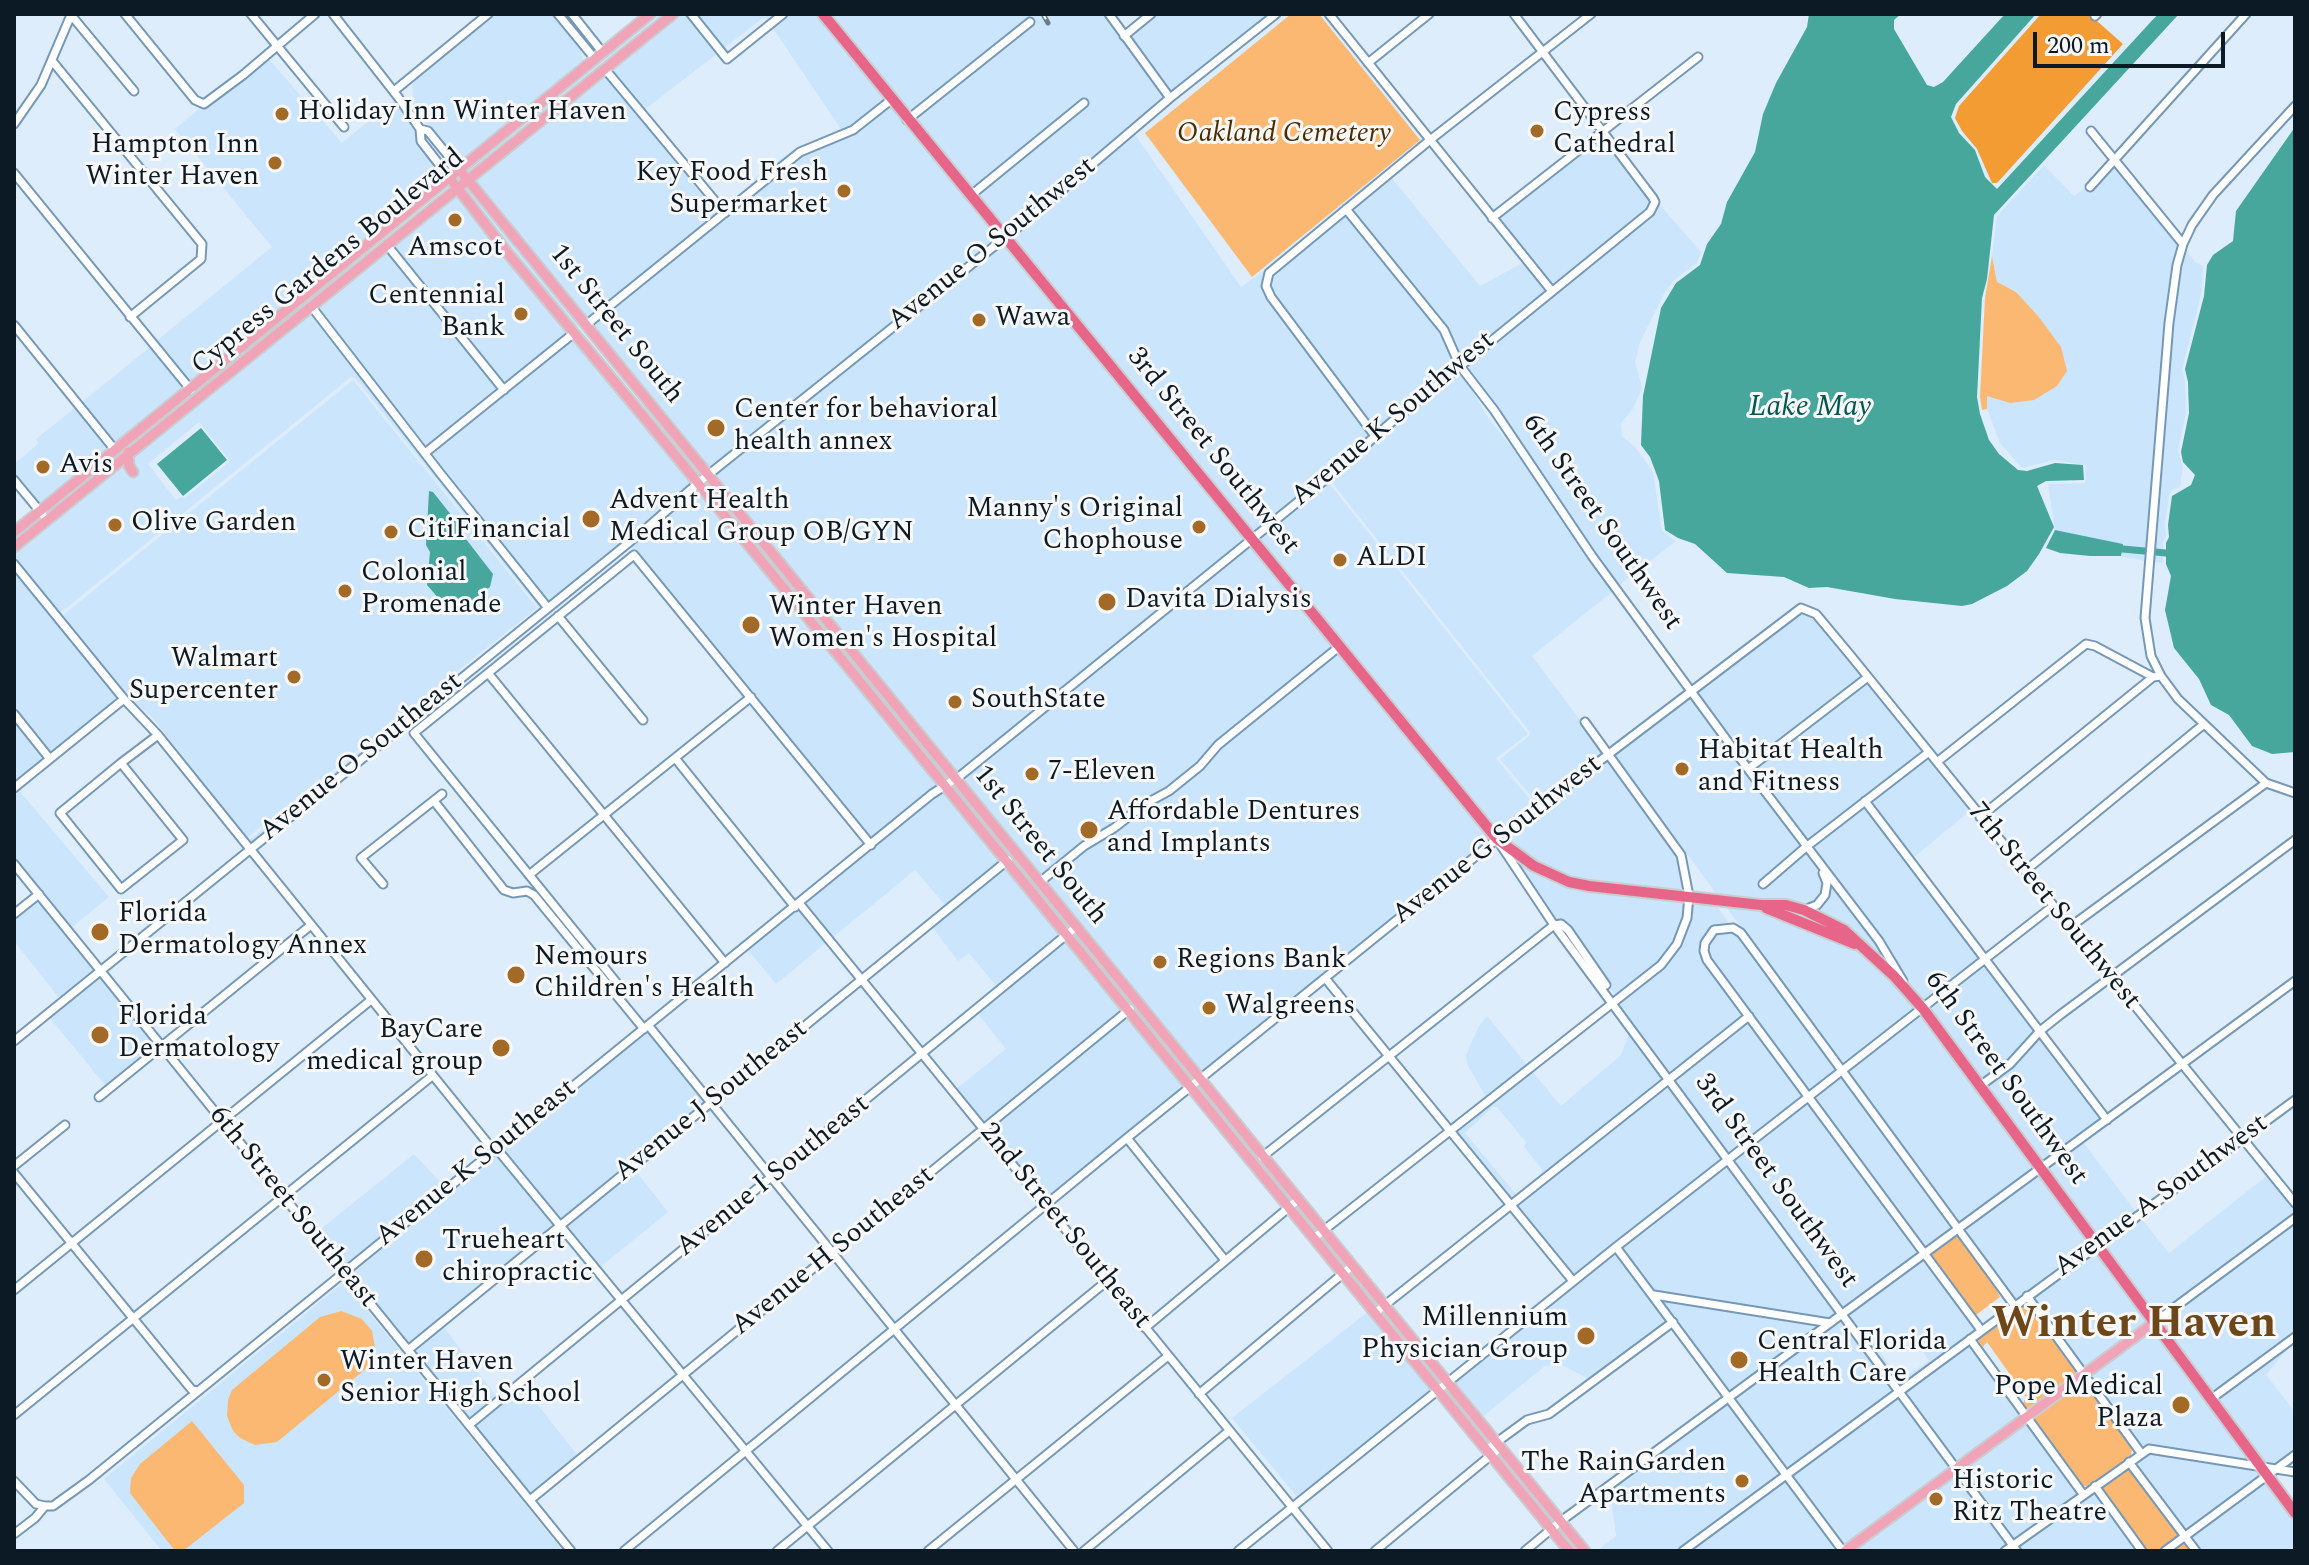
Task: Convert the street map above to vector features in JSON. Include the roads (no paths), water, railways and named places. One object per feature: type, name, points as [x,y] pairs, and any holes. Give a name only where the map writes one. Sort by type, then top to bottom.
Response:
[{"type":"highway","name":"3rd Street Southwest","points":[[824,14],[907,120],[1497,839]]},
{"type":"highway","points":[[1497,839],[1534,866],[1569,882],[1761,905],[1786,905],[1804,910],[1844,930],[1909,992]]},
{"type":"highway","points":[[1761,905],[1861,946]]},
{"type":"highway","name":"6th Street Southwest","points":[[1909,992],[2211,1399],[2268,1471],[2295,1513]]},
{"type":"main road","name":"Cypress Gardens Boulevard","points":[[14,532],[650,14]]},
{"type":"main road","name":"Cypress Gardens Boulevard","points":[[14,547],[673,14]]},
{"type":"main road","name":"1st Street South","points":[[459,169],[1585,1551]]},
{"type":"main road","name":"1st Street South","points":[[449,177],[1569,1551]]},
{"type":"main road","points":[[350,275],[353,267],[377,245],[376,238]]},
{"type":"main road","points":[[311,306],[344,264]]},
{"type":"main road","points":[[133,472],[127,455],[129,447],[151,421]]},
{"type":"main road","points":[[647,421],[657,422],[680,440]]},
{"type":"main road","points":[[92,484],[115,450]]},
{"type":"main road","points":[[1844,1551],[2155,1322]]},
{"type":"street","points":[[125,14],[199,103],[209,103],[315,14]]},
{"type":"street","points":[[251,14],[344,127]]},
{"type":"street","points":[[333,14],[394,91],[420,129],[421,141],[449,177]]},
{"type":"street","points":[[394,91],[488,14]]},
{"type":"street","points":[[558,14],[599,56]]},
{"type":"street","points":[[572,14],[599,56]]},
{"type":"street","points":[[691,14],[727,59],[783,14]]},
{"type":"street","points":[[1109,14],[1170,98]]},
{"type":"street","points":[[1124,36],[1151,14]]},
{"type":"street","name":"Avenue O Southwest","points":[[709,474],[1276,14]]},
{"type":"street","points":[[1329,14],[1551,290]]},
{"type":"street","points":[[1368,63],[1429,14]]},
{"type":"street","points":[[1514,14],[1603,130]]},
{"type":"street","points":[[1375,436],[1271,297],[1266,281],[1273,269],[1346,209],[1591,14]]},
{"type":"street","points":[[2090,187],[2246,14]]},
{"type":"street","points":[[14,124],[36,94],[53,62],[71,15],[134,91]]},
{"type":"street","points":[[907,120],[1030,22]]},
{"type":"street","points":[[1492,218],[1698,57]]},
{"type":"street","points":[[53,62],[202,244],[201,259],[130,317]]},
{"type":"street","points":[[605,69],[725,213]]},
{"type":"street","points":[[586,325],[800,152],[853,130],[891,100]]},
{"type":"street","points":[[970,196],[1084,103]]},
{"type":"street","points":[[2157,677],[2145,618],[2169,323],[2177,265],[2192,225],[2213,195],[2295,106]]},
{"type":"street","points":[[420,129],[428,131],[459,169]]},
{"type":"street","name":"Avenue K Southwest","points":[[943,785],[955,779],[1326,479],[1551,290],[1650,212],[1655,202],[1603,130]]},
{"type":"street","points":[[2091,131],[2183,244]]},
{"type":"street","points":[[14,173],[198,398]]},
{"type":"street","name":"6th Street Southwest","points":[[1346,209],[1444,330],[1460,366],[1494,410],[1598,565],[1879,941],[1909,992]]},
{"type":"street","points":[[387,245],[504,390]]},
{"type":"street","points":[[311,306],[548,608]]},
{"type":"street","points":[[14,325],[115,450]]},
{"type":"street","points":[[425,453],[574,333]]},
{"type":"street","name":"Avenue O Southeast","points":[[14,1041],[709,474]]},
{"type":"street","points":[[14,480],[47,521]]},
{"type":"street","points":[[616,982],[414,733],[634,555],[871,845]]},
{"type":"street","points":[[14,564],[124,699],[158,735],[432,1076],[828,1551]]},
{"type":"street","name":"Avenue G Southwest","points":[[624,1551],[1200,1078],[1497,839],[1797,610],[1804,608],[1812,611]]},
{"type":"street","name":"7th Street Southwest","points":[[1812,611],[2295,1203]]},
{"type":"street","points":[[558,616],[643,720]]},
{"type":"street","points":[[1937,762],[2086,644],[2157,677],[2266,783],[2295,793]]},
{"type":"street","points":[[1040,882],[1084,846],[1173,788],[1200,766],[1218,745],[1340,646]]},
{"type":"street","points":[[488,673],[725,963]]},
{"type":"street","points":[[1748,769],[1868,677]]},
{"type":"street","points":[[1980,817],[2157,677]]},
{"type":"street","points":[[529,875],[751,697]]},
{"type":"street","points":[[14,788],[124,699]]},
{"type":"street","points":[[14,714],[50,759]]},
{"type":"street","points":[[1314,1238],[1661,965],[1683,931],[1689,896],[1685,868],[1674,842],[1585,722]]},
{"type":"street","points":[[2025,871],[2204,724]]},
{"type":"street","points":[[121,763],[183,840],[121,889],[60,813],[121,763],[158,735]]},
{"type":"street","points":[[1763,884],[1929,752]]},
{"type":"street","points":[[675,758],[797,905]]},
{"type":"street","points":[[2070,927],[2266,783]]},
{"type":"street","name":"Avenue K Southeast","points":[[14,1534],[45,1506],[53,1506],[65,1498],[943,785]]},
{"type":"street","points":[[383,884],[361,858],[442,794]]},
{"type":"street","points":[[434,801],[504,890],[513,893],[527,891],[534,895],[711,1102],[1074,1551]]},
{"type":"street","points":[[1865,801],[2107,1120]]},
{"type":"street","name":"3rd Street Southwest","points":[[1497,839],[1554,925],[2015,1548]]},
{"type":"street","points":[[1980,1086],[2010,1064],[2040,1031],[2295,840]]},
{"type":"street","name":"Avenue J Southeast","points":[[408,1350],[1016,853]]},
{"type":"street","name":"6th Street Southeast","points":[[14,864],[571,1551]]},
{"type":"street","points":[[1804,910],[1817,905],[1825,895],[1827,883],[1819,864]]},
{"type":"street","points":[[14,914],[39,894]]},
{"type":"street","name":"2nd Street Southeast","points":[[797,905],[862,979],[1328,1551]]},
{"type":"street","points":[[1238,1551],[1573,1281],[1807,1096],[1924,1010],[2053,906]]},
{"type":"street","points":[[99,1097],[311,925]]},
{"type":"street","points":[[1254,1164],[1554,925]]},
{"type":"street","name":"Avenue I Southeast","points":[[469,1425],[1076,927]]},
{"type":"street","points":[[1981,1330],[1707,960],[1704,948],[1714,930],[1729,928],[1741,933],[2014,1305]]},
{"type":"street","points":[[1325,978],[1573,1281]]},
{"type":"street","points":[[1525,1551],[1561,1521],[2295,981]]},
{"type":"street","points":[[14,1290],[371,1000]]},
{"type":"street","name":"Avenue H Southeast","points":[[530,1500],[681,1373],[1138,1002]]},
{"type":"street","points":[[1375,1313],[1749,1016]]},
{"type":"street","points":[[14,1415],[432,1076]]},
{"type":"street","name":"Avenue A Southwest","points":[[1683,1551],[2295,1100]]},
{"type":"street","points":[[14,1166],[65,1125]]},
{"type":"street","points":[[1127,1138],[1224,1259]]},
{"type":"street","points":[[14,1173],[192,1390],[197,1391]]},
{"type":"street","points":[[1145,1328],[1299,1199]]},
{"type":"street","points":[[2155,1322],[2295,1218]]},
{"type":"street","points":[[1616,1247],[1844,1551]]},
{"type":"street","points":[[1199,1394],[1352,1266]]},
{"type":"street","points":[[777,1551],[1107,1281]]},
{"type":"street","points":[[1654,1295],[1830,1323]]},
{"type":"street","points":[[2027,1296],[2141,1453]]},
{"type":"street","points":[[1375,1551],[1527,1420],[1549,1414],[1673,1322]]},
{"type":"street","points":[[2211,1399],[2295,1337]]},
{"type":"street","points":[[1970,1339],[2083,1494]]},
{"type":"street","points":[[928,1551],[1168,1356]]},
{"type":"street","points":[[1084,1551],[1229,1431]]},
{"type":"street","points":[[2005,1551],[2015,1548],[2141,1453],[2155,1448],[2268,1471],[2295,1472]]},
{"type":"street","points":[[2165,1551],[2268,1471],[2295,1455]]},
{"type":"street","points":[[2129,1462],[2196,1551]]},
{"type":"street","points":[[14,1481],[36,1504],[45,1506]]},
{"type":"street","points":[[2095,1486],[2142,1551]]},
{"type":"water","name":"Lake May","points":[[1809,14],[1901,14],[1894,20],[1894,29],[1927,85],[1934,87],[1943,82],[2005,14],[2036,14],[1956,104],[1951,117],[1959,133],[1975,150],[1985,177],[1997,189],[2158,14],[2179,14],[1994,215],[1982,298],[1977,397],[1980,414],[1989,440],[1999,454],[2018,470],[2027,471],[2055,463],[2083,465],[2084,480],[2046,481],[2037,486],[2054,527],[2027,571],[2007,586],[1972,604],[1962,606],[1895,599],[1827,587],[1809,588],[1784,577],[1727,573],[1695,544],[1665,530],[1659,481],[1650,457],[1641,445],[1643,396],[1661,308],[1676,283],[1700,265],[1707,244],[1721,224],[1727,202],[1755,152],[1763,114],[1807,27]]},
{"type":"water","points":[[2295,127],[2295,752],[2272,754],[2252,746],[2229,715],[2211,705],[2199,679],[2174,648],[2165,610],[2171,576],[2166,564],[2166,543],[2172,496],[2191,485],[2195,475],[2183,462],[2181,452],[2189,413],[2185,369],[2204,296],[2207,265],[2213,255],[2233,241],[2236,211]]},
{"type":"water","points":[[201,428],[227,460],[183,496],[157,464]]},
{"type":"water","points":[[429,491],[459,525],[459,530],[493,574],[490,587],[458,611],[447,608],[427,585]]},
{"type":"water","points":[[2055,530],[2123,544],[2121,556],[2060,553],[2046,548]]},
{"type":"waterway","points":[[2112,548],[2166,553]]},
{"type":"railway","points":[[1043,14],[1048,23]]},
{"type":"place","name":"Holiday Inn Winter Haven","points":[[282,114]]},
{"type":"place","name":"Cypress Cathedral","points":[[1537,131]]},
{"type":"place","name":"Hampton Inn Winter Haven","points":[[275,163]]},
{"type":"place","name":"Key Food Fresh Supermarket","points":[[844,191]]},
{"type":"place","name":"Amscot","points":[[455,220]]},
{"type":"place","name":"Centennial Bank","points":[[521,314]]},
{"type":"place","name":"Wawa","points":[[979,320]]},
{"type":"place","name":"Center for behavioral health annex","points":[[716,428]]},
{"type":"place","name":"Avis","points":[[43,467]]},
{"type":"place","name":"Advent Health Medical Group OB/GYN","points":[[591,519]]},
{"type":"place","name":"Olive Garden","points":[[115,525]]},
{"type":"place","name":"Manny's Original Chophouse","points":[[1199,527]]},
{"type":"place","name":"CitiFinancial","points":[[391,532]]},
{"type":"place","name":"ALDI","points":[[1340,560]]},
{"type":"place","name":"Colonial Promenade","points":[[345,591]]},
{"type":"place","name":"Davita Dialysis","points":[[1107,602]]},
{"type":"place","name":"Winter Haven Women's Hospital","points":[[751,625]]},
{"type":"place","name":"Walmart Supercenter","points":[[294,677]]},
{"type":"place","name":"SouthState","points":[[955,702]]},
{"type":"place","name":"Habitat Health and Fitness","points":[[1682,769]]},
{"type":"place","name":"7-Eleven","points":[[1032,774]]},
{"type":"place","name":"Affordable Dentures and Implants","points":[[1089,830]]},
{"type":"place","name":"Florida Dermatology Annex","points":[[100,932]]},
{"type":"place","name":"Regions Bank","points":[[1160,962]]},
{"type":"place","name":"Nemours Children's Health","points":[[516,975]]},
{"type":"place","name":"Walgreens","points":[[1209,1008]]},
{"type":"place","name":"Florida Dermatology","points":[[100,1035]]},
{"type":"place","name":"BayCare medical group","points":[[501,1048]]},
{"type":"place","name":"Trueheart chiropractic","points":[[424,1259]]},
{"type":"place","name":"Millennium Physician Group","points":[[1586,1336]]},
{"type":"place","name":"Central Florida Health Care","points":[[1739,1360]]},
{"type":"place","name":"Winter Haven Senior High School","points":[[324,1380]]},
{"type":"place","name":"Pope Medical Plaza","points":[[2181,1405]]},
{"type":"place","name":"The RainGarden Apartments","points":[[1742,1481]]},
{"type":"place","name":"Historic Ritz Theatre","points":[[1936,1499]]},
{"type":"district","name":"Winter Haven","points":[[2134,1327]]},
{"type":"park label","name":"Oakland Cemetery","points":[[1284,136]]}]
